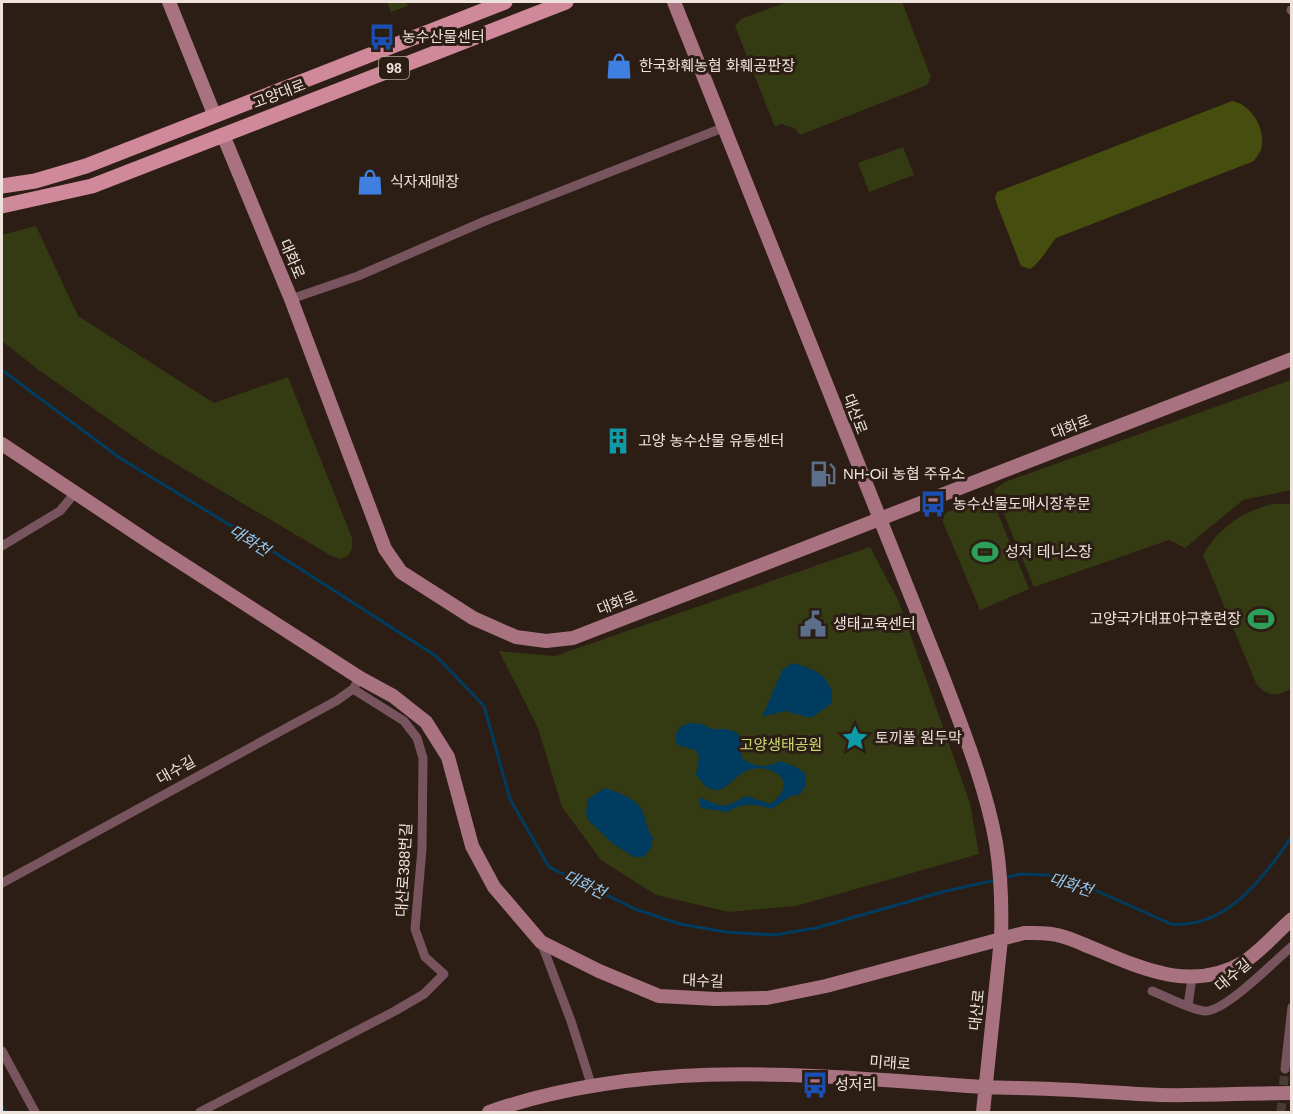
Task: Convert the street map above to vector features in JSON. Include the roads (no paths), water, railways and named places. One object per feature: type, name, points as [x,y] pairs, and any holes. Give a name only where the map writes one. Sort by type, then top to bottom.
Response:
[{"type":"main road","name":"고양대로","points":[[2,186],[35,181],[86,166],[505,2]]},
{"type":"main road","name":"고양대로","points":[[2,206],[92,186],[566,2]]},
{"type":"street","points":[[169,2],[214,114]]},
{"type":"street","name":"대산로","points":[[674,2],[943,677],[974,761],[996,843],[1002,911],[983,1113]]},
{"type":"street","points":[[291,299],[358,276],[486,221],[725,127]]},
{"type":"street","name":"대화로","points":[[223,135],[291,299],[385,549],[401,572],[473,618],[516,637],[546,641],[573,638],[1292,358]]},
{"type":"street","name":"대수길","points":[[2,444],[357,684],[393,696],[426,722],[448,758],[472,846],[494,887],[541,942],[599,971],[658,996],[716,999],[767,998],[826,986],[1024,933],[1063,936],[1134,966],[1163,974],[1192,978],[1216,975],[1245,961],[1292,919]]},
{"type":"street","points":[[2,546],[60,511],[75,493]]},
{"type":"street","name":"대수길","points":[[2,883],[336,701],[357,684]]},
{"type":"street","name":"대산로388번길","points":[[200,1113],[395,1011],[424,994],[444,974],[425,957],[415,929],[422,849],[423,758],[417,738],[404,721],[357,684]]},
{"type":"street","points":[[541,942],[572,1020],[592,1087]]},
{"type":"street","name":"대수길","points":[[1152,991],[1202,1011],[1213,1010],[1291,946]]},
{"type":"street","name":"대수길","points":[[1188,1005],[1192,978]]},
{"type":"street","points":[[1285,1069],[1289,1057],[1292,1007]]},
{"type":"street","points":[[2,1050],[35,1113]]},
{"type":"street","name":"미래로","points":[[489,1113],[516,1103],[592,1087],[660,1077],[737,1073],[861,1077],[986,1087],[1161,1095],[1292,1093]]},
{"type":"water","points":[[793,663],[809,668],[827,681],[831,688],[831,704],[811,718],[785,711],[762,717],[783,669]]},
{"type":"water","points":[[690,723],[736,732],[743,739],[740,749],[742,758],[761,766],[780,761],[794,766],[805,773],[806,785],[800,794],[789,797],[772,809],[749,805],[728,812],[701,808],[698,800],[702,798],[725,805],[747,796],[770,804],[780,795],[784,787],[779,775],[772,771],[754,769],[742,773],[719,790],[709,788],[696,775],[699,757],[695,750],[677,745],[675,737],[680,727]]},
{"type":"water","points":[[605,788],[628,797],[642,809],[648,830],[653,838],[651,848],[644,857],[634,857],[612,843],[587,819],[588,799]]},
{"type":"waterway","name":"대화천","points":[[2,370],[120,458],[274,552],[436,656],[484,706],[510,799],[549,867],[635,909],[680,924],[726,932],[774,935],[816,928],[946,891],[996,880]]},
{"type":"waterway","name":"대화천","points":[[1005,878],[1020,874],[1047,875],[1077,882],[1171,924],[1191,923],[1209,918],[1242,898],[1269,868],[1292,836]]},
{"type":"waterway","points":[[2,1106],[5,1112]]},
{"type":"tunnel","points":[[1281,1112],[1285,1069]]},
{"type":"place","name":"농수산물센터","points":[[382,37]]},
{"type":"place","name":"한국화훼농협 화훼공판장","points":[[619,66]]},
{"type":"place","name":"식자재매장","points":[[370,182]]},
{"type":"place","name":"고양 농수산물 유통센터","points":[[618,441]]},
{"type":"place","name":"NH-Oil 농협 주유소","points":[[823,474]]},
{"type":"place","name":"농수산물도매시장후문","points":[[933,504]]},
{"type":"place","name":"성저 테니스장","points":[[985,552]]},
{"type":"place","name":"고양국가대표야구훈련장","points":[[1261,619]]},
{"type":"place","name":"생태교육센터","points":[[813,624]]},
{"type":"place","name":"토끼풀 원두막","points":[[855,738]]},
{"type":"place","name":"성저리","points":[[815,1085]]},
{"type":"park label","name":"고양생태공원","points":[[781,745]]}]
